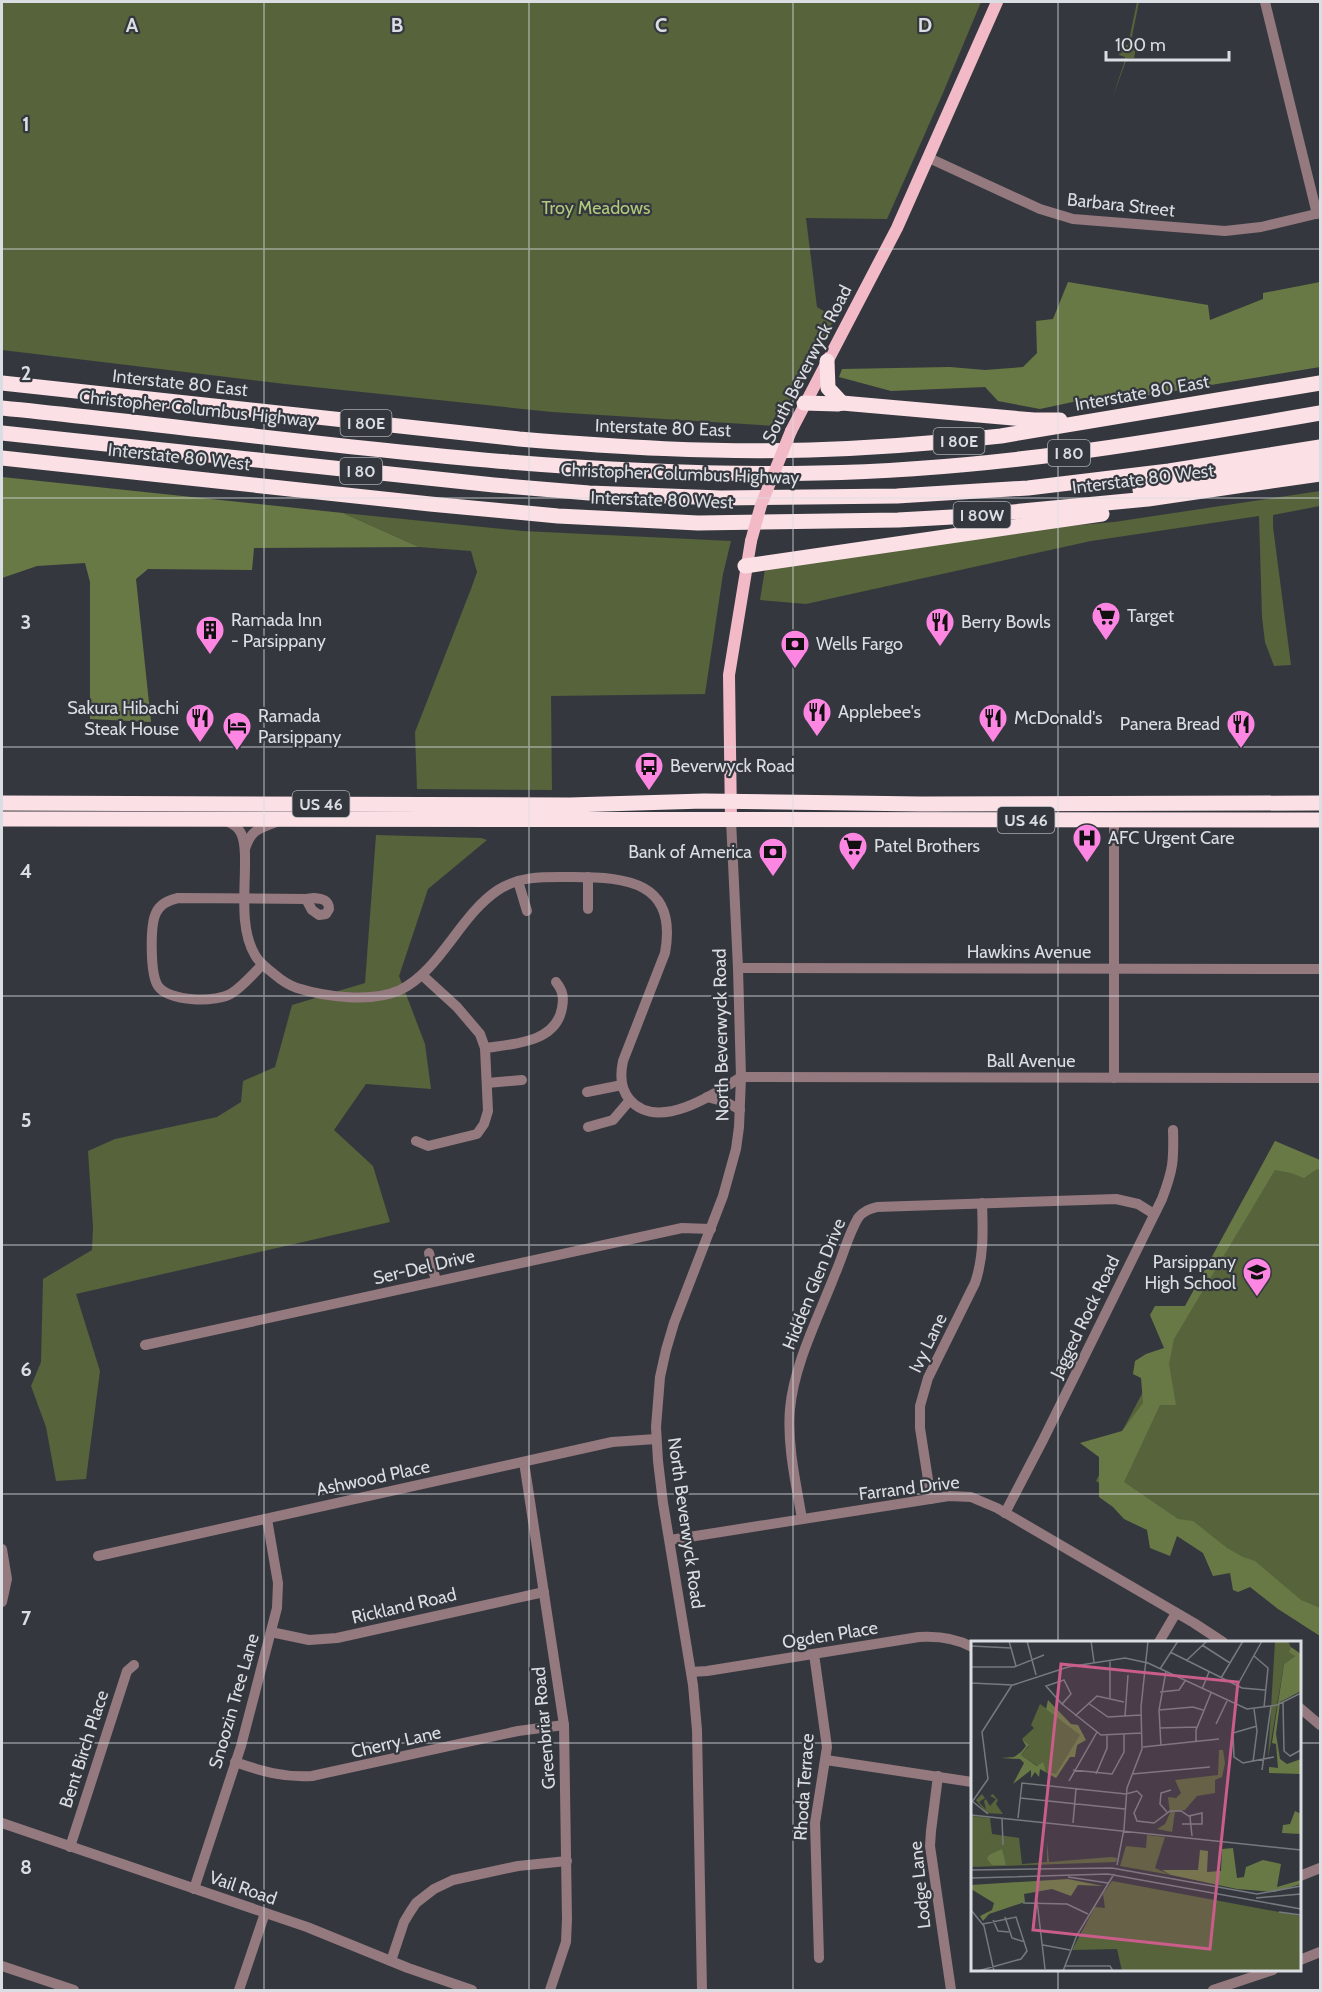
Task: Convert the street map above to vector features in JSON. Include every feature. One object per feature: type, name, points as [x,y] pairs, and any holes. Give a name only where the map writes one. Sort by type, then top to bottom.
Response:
[{"type":"highway","points":[[827,361],[828,388],[842,403]]},
{"type":"highway","name":"Interstate 80 East","points":[[2,383],[580,444],[732,450],[812,450],[948,442],[1022,433],[1320,383]]},
{"type":"highway","points":[[804,403],[842,403],[1034,420],[1105,419]]},
{"type":"highway","name":"Christopher Columbus Highway","points":[[2,408],[165,427],[525,463],[676,472],[753,473],[889,471],[1000,462],[1320,413]]},
{"type":"highway","name":"Christopher Columbus Highway","points":[[2,433],[494,485],[589,493],[742,498],[885,496],[1028,488],[1157,472],[1320,447]]},
{"type":"highway","name":"Interstate 80 West","points":[[2,458],[558,516],[699,523],[898,520],[970,516],[1148,499],[1320,474]]},
{"type":"highway","points":[[814,522],[1084,498],[1320,460]]},
{"type":"highway","points":[[746,566],[1123,511],[1148,499]]},
{"type":"highway","name":"US 46","points":[[2,803],[570,805],[731,801],[921,804],[1320,803]]},
{"type":"highway","name":"US 46","points":[[2,819],[1320,820]]},
{"type":"main road","name":"South Beverwyck Road","points":[[731,820],[729,675],[746,566],[764,496],[790,431],[892,238],[997,2]]},
{"type":"street","points":[[1265,2],[1318,214]]},
{"type":"street","name":"Barbara Street","points":[[929,158],[1040,209],[1073,219],[1226,231],[1261,227],[1318,214]]},
{"type":"street","points":[[221,819],[238,828],[242,833],[245,849],[247,931],[252,950],[262,965],[294,987],[346,996],[369,998],[391,994],[411,984],[422,975],[483,902],[506,885],[527,878],[551,877],[615,878],[640,885],[656,899],[662,909],[668,930],[665,953],[623,1061],[620,1077],[622,1085],[630,1100],[641,1109],[663,1112],[684,1107],[707,1097],[741,1077]]},
{"type":"street","points":[[245,849],[255,830],[281,820]]},
{"type":"street","name":"North Beverwyck Road","points":[[702,1990],[697,1730],[691,1672],[659,1472],[656,1439],[657,1403],[666,1350],[730,1175],[736,1149],[741,1077],[731,820]]},
{"type":"street","points":[[1114,820],[1114,1078]]},
{"type":"street","points":[[588,877],[588,909]]},
{"type":"street","points":[[518,881],[527,911]]},
{"type":"street","points":[[262,965],[233,993],[222,997],[189,999],[172,997],[158,987],[153,977],[152,929],[156,913],[163,904],[178,898],[306,899]]},
{"type":"street","name":"Hawkins Avenue","points":[[738,968],[1320,969]]},
{"type":"street","points":[[416,1142],[428,1146],[477,1134],[484,1124],[488,1111],[485,1048],[480,1034],[457,1007],[422,975]]},
{"type":"street","points":[[485,1048],[524,1043],[543,1034],[551,1027],[561,1013],[563,1005],[562,989],[556,982]]},
{"type":"street","name":"Ball Avenue","points":[[741,1077],[1320,1078]]},
{"type":"street","points":[[487,1083],[522,1080]]},
{"type":"street","points":[[587,1092],[622,1085]]},
{"type":"street","points":[[707,1097],[726,1102],[740,1110]]},
{"type":"street","points":[[588,1127],[613,1120],[630,1100]]},
{"type":"street","name":"Jagged Rock Road","points":[[1005,1513],[1043,1440],[1172,1174],[1173,1130]]},
{"type":"street","name":"Hidden Glen Drive","points":[[801,1519],[789,1426],[793,1390],[805,1352],[859,1218],[867,1210],[877,1207],[1116,1199],[1138,1204],[1154,1214]]},
{"type":"street","name":"Ivy Lane","points":[[930,1499],[920,1428],[920,1406],[928,1378],[975,1283],[979,1270],[983,1233],[982,1203]]},
{"type":"street","name":"Ser-Del Drive","points":[[145,1345],[682,1227],[711,1229]]},
{"type":"street","points":[[429,1253],[435,1281]]},
{"type":"street","name":"Ashwood Place","points":[[98,1556],[612,1442],[656,1439]]},
{"type":"street","name":"Greenbriar Road","points":[[524,1462],[564,1725],[566,1942],[550,1990]]},
{"type":"street","name":"Farrand Drive","points":[[670,1540],[949,1496],[971,1497],[982,1500],[1005,1513],[1176,1612],[1220,1641]]},
{"type":"street","name":"Snoozin Tree Lane","points":[[194,1889],[236,1762],[277,1608],[278,1583],[267,1519]]},
{"type":"street","points":[[2,1549],[6,1579],[2,1602]]},
{"type":"street","name":"Rickland Road","points":[[271,1632],[309,1640],[337,1638],[544,1592]]},
{"type":"street","points":[[1160,1641],[1176,1612]]},
{"type":"street","name":"Ogden Place","points":[[691,1672],[919,1637],[933,1636],[971,1647]]},
{"type":"street","name":"Rhoda Terrace","points":[[814,1654],[826,1747],[826,1760],[815,1823],[819,1958]]},
{"type":"street","name":"Bent Birch Place","points":[[70,1847],[127,1671],[134,1665]]},
{"type":"street","points":[[1301,1710],[1320,1725]]},
{"type":"street","name":"Cherry Lane","points":[[236,1762],[273,1774],[312,1776],[518,1731],[564,1725]]},
{"type":"street","points":[[826,1760],[971,1782]]},
{"type":"street","name":"Lodge Lane","points":[[939,1776],[930,1846],[951,1990]]},
{"type":"street","name":"Vail Road","points":[[2,1823],[265,1913],[472,1990]]},
{"type":"street","points":[[391,1961],[404,1922],[416,1903],[434,1889],[453,1880],[518,1866],[567,1861]]},
{"type":"street","points":[[1301,1875],[1320,1868]]},
{"type":"street","points":[[239,1990],[265,1913]]},
{"type":"street","points":[[1301,1959],[1320,1952]]},
{"type":"street","points":[[2,1968],[74,1990]]},
{"type":"street","points":[[1213,1990],[1270,1971]]},
{"type":"green space","name":"Troy Meadows","points":[[2,2],[981,2],[887,219],[806,218],[817,307],[835,318],[776,426],[552,412],[285,384],[2,350]]},
{"type":"green space","points":[[1137,2],[1139,2],[1130,46],[1136,48],[1134,58],[1127,58],[1112,99],[1125,60],[1125,57],[1119,55],[1121,44],[1128,45]]},
{"type":"green space","points":[[1068,282],[1208,305],[1210,320],[1263,299],[1263,293],[1320,282],[1320,367],[1107,402],[1082,400],[1040,409],[998,401],[985,387],[891,391],[839,377],[842,369],[950,367],[985,370],[1023,367],[1037,353],[1036,321],[1053,319]]},
{"type":"green space","points":[[2,477],[343,513],[419,547],[254,548],[252,570],[148,569],[136,579],[151,722],[90,719],[90,582],[85,563],[37,566],[2,578]]},
{"type":"green space","points":[[1320,491],[1320,506],[1273,515],[1291,665],[1274,666],[1265,642],[1262,617],[1259,516],[1091,541],[806,604],[760,600],[765,569],[1009,531],[1114,522]]},
{"type":"green space","points":[[343,513],[523,531],[731,541],[723,574],[705,694],[551,696],[552,790],[417,789],[415,732],[477,572],[471,551],[419,547]]},
{"type":"green space","points":[[376,835],[487,840],[428,889],[399,976],[425,1044],[431,1089],[366,1084],[334,1130],[373,1166],[390,1222],[76,1294],[100,1371],[86,1479],[56,1481],[46,1427],[31,1386],[41,1362],[43,1279],[92,1250],[93,1227],[88,1151],[115,1139],[217,1117],[241,1102],[243,1081],[275,1067],[292,1005],[365,983]]},
{"type":"green space","name":"Parsippany High School","points":[[1275,1141],[1320,1163],[1320,1622],[1311,1619],[1096,1481]]},
{"type":"green space","points":[[1275,1141],[1320,1160],[1320,1170],[1317,1169],[1304,1178],[1275,1170],[1174,1339],[1169,1364],[1176,1405],[1160,1405],[1124,1482],[1178,1519],[1193,1521],[1227,1548],[1255,1561],[1301,1600],[1320,1608],[1320,1636],[1278,1609],[1250,1587],[1238,1592],[1233,1590],[1230,1573],[1213,1576],[1203,1553],[1177,1536],[1170,1556],[1150,1548],[1147,1530],[1124,1519],[1099,1497],[1099,1457],[1080,1443],[1122,1431],[1143,1403],[1141,1378],[1133,1374],[1135,1361],[1146,1354],[1164,1348],[1150,1315],[1155,1306],[1185,1306]]},
{"type":"place","name":"Target","points":[[1106,642]]},
{"type":"place","name":"Berry Bowls","points":[[940,648]]},
{"type":"place","name":"Ramada Inn - Parsippany","points":[[210,656]]},
{"type":"place","name":"Wells Fargo","points":[[795,670]]},
{"type":"place","name":"Applebee's","points":[[817,738]]},
{"type":"place","name":"Sakura Hibachi Steak House","points":[[200,744]]},
{"type":"place","name":"McDonald's","points":[[993,744]]},
{"type":"place","name":"Panera Bread","points":[[1241,750]]},
{"type":"place","name":"Ramada Parsippany","points":[[237,752]]},
{"type":"place","name":"Beverwyck Road","points":[[649,792]]},
{"type":"place","name":"AFC Urgent Care","points":[[1087,864]]},
{"type":"place","name":"Patel Brothers","points":[[853,872]]},
{"type":"place","name":"Bank of America","points":[[773,878]]},
{"type":"place","name":"Parsippany High School","points":[[1257,1298]]}]
